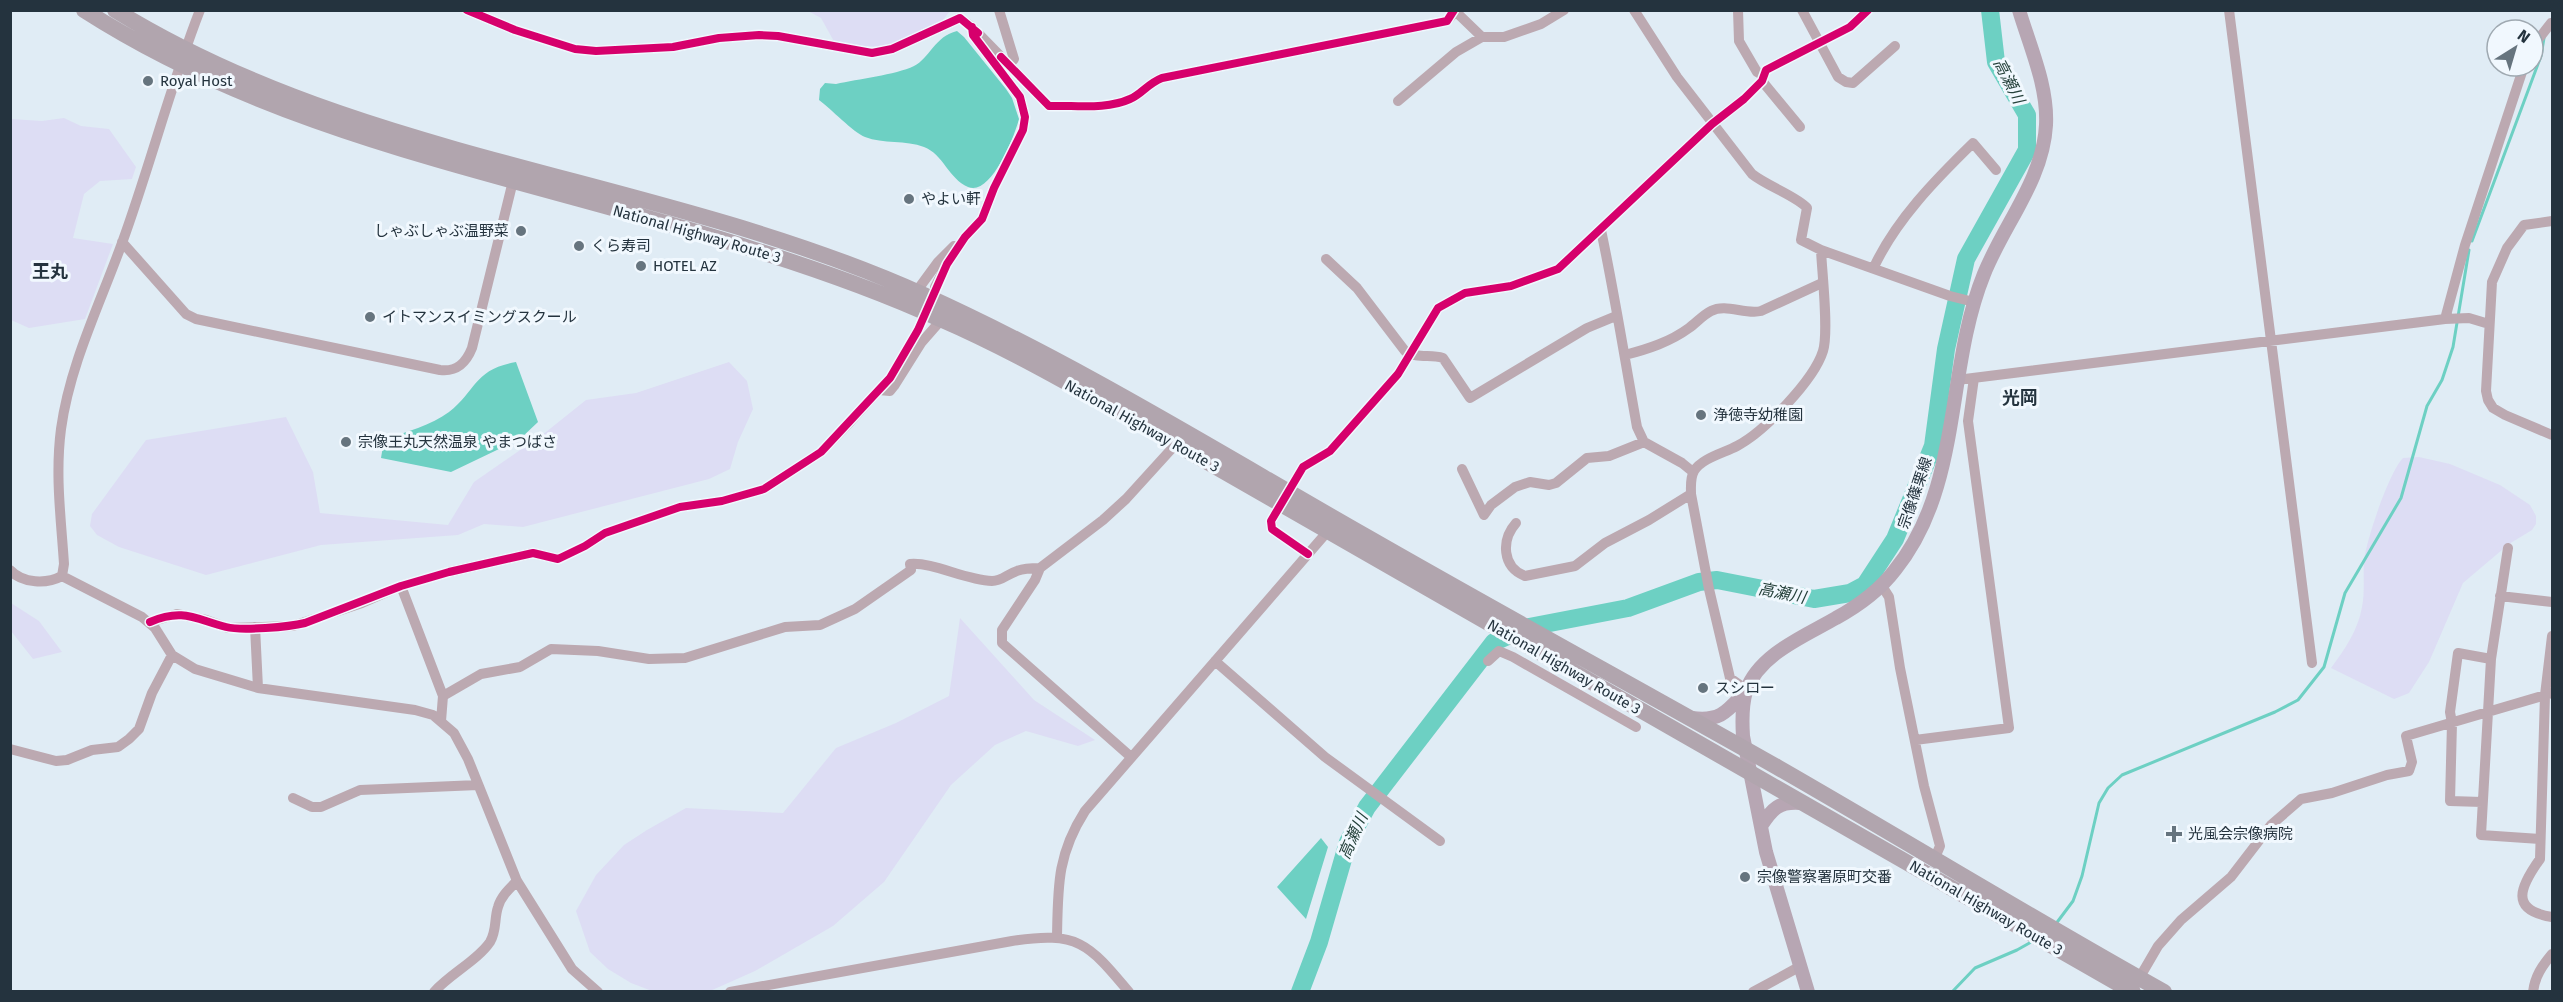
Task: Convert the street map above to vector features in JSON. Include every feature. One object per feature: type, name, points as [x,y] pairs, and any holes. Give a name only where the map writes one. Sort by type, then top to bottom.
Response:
[{"type":"highway","name":"National Highway Route 3","points":[[84,10],[178,66],[302,117],[391,147],[747,247],[855,284],[942,319],[1080,390],[1176,444],[2031,933],[2056,939],[2134,988],[2164,992]]},
{"type":"highway","name":"National Highway Route 3","points":[[115,10],[185,49],[297,98],[366,124],[720,223],[822,255],[916,292],[1030,346],[1746,750],[2045,924],[2056,939]]},
{"type":"main road","name":"宗像篠栗線","points":[[1808,992],[1766,852],[1742,722],[1747,690],[1766,662],[1776,654],[1855,607],[1882,586],[1908,553],[1926,519],[1942,466],[1953,417],[1957,380],[1974,302],[1995,248],[2029,186],[2042,151],[2046,124],[2045,104],[2041,80],[2019,10]]},
{"type":"main road","points":[[1689,718],[1714,719],[1726,712],[1747,690]]},
{"type":"main road","points":[[1761,826],[1773,808],[1788,802],[1801,803]]},
{"type":"street","points":[[62,576],[64,564],[57,470],[61,426],[85,337],[122,242],[178,66],[200,10]]},
{"type":"street","points":[[467,10],[515,30],[575,49],[596,51],[674,47],[719,38],[759,35],[778,36],[849,51],[884,52],[960,18],[972,27],[1049,106],[1101,105],[1131,99],[1151,82],[1162,78],[1447,21],[1454,11],[1482,37]]},
{"type":"street","points":[[999,10],[1014,59],[1009,65]]},
{"type":"street","points":[[1398,101],[1456,52],[1482,37],[1504,37],[1541,24],[1564,10]]},
{"type":"street","points":[[1634,10],[1648,35],[1712,124],[1752,174],[1765,184],[1801,201],[1807,207],[1800,240],[1821,250],[1950,296],[1974,302]]},
{"type":"street","points":[[1737,10],[1739,41],[1757,72],[1800,128]]},
{"type":"street","points":[[1802,10],[1838,77],[1845,82],[1853,83],[1895,46]]},
{"type":"street","points":[[1308,554],[1272,529],[1270,521],[1303,467],[1330,451],[1398,374],[1412,356],[1438,309],[1465,293],[1511,286],[1544,276],[1558,269],[1712,124],[1744,99],[1763,78],[1766,70],[1850,27],[1868,10]]},
{"type":"street","points":[[2229,10],[2312,663]]},
{"type":"street","points":[[2546,10],[2552,24]]},
{"type":"street","points":[[916,292],[938,262],[982,219],[994,188],[1023,130],[1025,117],[1020,97],[973,35],[972,27]]},
{"type":"street","points":[[2445,319],[2465,245],[2520,78]]},
{"type":"street","points":[[1874,267],[1883,247],[1922,196],[1973,143],[1996,170]]},
{"type":"street","points":[[122,242],[186,314],[196,319],[446,370],[462,365],[472,348],[513,181]]},
{"type":"street","points":[[2553,221],[2524,225],[2507,248],[2492,282],[2485,378],[2488,400],[2493,408],[2553,435]]},
{"type":"street","points":[[1601,230],[1613,285],[1616,316],[1637,427],[1644,442],[1682,463],[1693,472]]},
{"type":"street","points":[[935,287],[965,237]]},
{"type":"street","points":[[1747,690],[1730,678],[1709,589],[1691,494],[1693,472],[1700,464],[1739,445],[1760,429],[1780,411],[1816,367],[1824,350],[1821,250]]},
{"type":"street","points":[[1326,259],[1357,288],[1405,351],[1412,356],[1433,355],[1443,358],[1470,398],[1587,328],[1616,316]]},
{"type":"street","points":[[1625,355],[1661,344],[1689,328],[1712,310],[1729,309],[1750,314],[1822,283]]},
{"type":"street","points":[[1957,380],[2445,319],[2469,318],[2489,324]]},
{"type":"street","points":[[879,390],[890,391],[921,343],[942,319]]},
{"type":"street","points":[[150,622],[177,614],[206,620],[228,628],[305,623],[401,586],[449,572],[533,553],[558,559],[605,533],[680,507],[722,501],[764,489],[821,452],[890,378],[918,330]]},
{"type":"street","points":[[1915,740],[2009,728],[1968,421],[1974,378]]},
{"type":"street","points":[[1462,469],[1484,515],[1491,505],[1515,487],[1530,482],[1549,485],[1556,483],[1587,459],[1609,456],[1644,442]]},
{"type":"street","points":[[1131,757],[1002,643],[1002,630],[1035,580],[1040,568],[1126,500],[1176,444]]},
{"type":"street","points":[[1516,523],[1507,533],[1506,556],[1512,568],[1525,576],[1575,566],[1605,543],[1691,494]]},
{"type":"street","points":[[1057,937],[1058,889],[1062,859],[1085,811],[1328,531]]},
{"type":"street","points":[[2508,548],[2491,659],[2486,714],[2481,835],[2540,839]]},
{"type":"street","points":[[443,696],[481,674],[520,667],[551,649],[598,651],[649,658],[685,658],[786,627],[820,625],[839,618],[875,596],[911,570],[910,564],[923,563],[964,578],[993,581],[1002,580],[1008,574],[1020,569],[1040,568]]},
{"type":"street","points":[[10,570],[16,576],[26,580],[54,580],[62,576]]},
{"type":"street","points":[[62,576],[150,622],[172,655],[195,669],[258,688],[415,710],[433,715],[441,721],[454,733],[517,881],[572,969],[598,992]]},
{"type":"street","points":[[401,586],[443,696],[441,721]]},
{"type":"street","points":[[1882,586],[1889,597],[1900,668],[1924,786],[1940,846],[1934,861]]},
{"type":"street","points":[[2500,596],[2553,602]]},
{"type":"street","points":[[255,627],[258,688]]},
{"type":"street","points":[[2553,636],[2549,694],[2547,816],[2540,839],[2540,859],[2527,877],[2521,893],[2522,902],[2534,914],[2553,917]]},
{"type":"street","points":[[1488,661],[1499,651],[1513,657],[1636,727]]},
{"type":"street","points":[[2482,802],[2450,801],[2452,723],[2450,712],[2458,653],[2491,659]]},
{"type":"street","points":[[10,749],[56,761],[67,760],[92,750],[118,747],[138,729],[152,693],[172,655]]},
{"type":"street","points":[[1215,661],[1325,757],[1440,841]]},
{"type":"street","points":[[2134,988],[2158,946],[2181,920],[2231,877],[2271,825],[2301,799],[2332,793],[2387,775],[2409,771],[2412,762],[2406,736],[2549,694]]},
{"type":"street","points":[[292,798],[312,807],[321,807],[360,790],[478,785]]},
{"type":"street","points":[[434,992],[443,982],[484,950],[496,930],[498,906],[506,892],[517,881]]},
{"type":"street","points":[[730,992],[1012,941],[1057,937],[1072,940],[1093,951],[1129,992]]},
{"type":"street","points":[[2533,992],[2534,982],[2541,968],[2553,954]]},
{"type":"street","points":[[1752,992],[1799,967]]},
{"type":"shaded area","points":[[808,11],[950,11],[943,20],[888,47],[836,45],[821,18]]},
{"type":"shaded area","points":[[957,31],[1006,89],[1012,98],[1019,119],[1001,163],[985,183],[977,188],[961,183],[931,150],[910,143],[879,141],[860,135],[819,100],[820,89],[825,83],[836,84],[914,66],[938,42]]},
{"type":"shaded area","points":[[64,118],[81,126],[109,129],[136,167],[132,179],[100,181],[84,194],[73,238],[113,244],[85,319],[29,328],[11,320],[11,119],[42,121]]},
{"type":"shaded area","points":[[516,362],[538,422],[520,439],[451,472],[381,458],[384,440],[442,417],[458,404],[484,375],[502,365]]},
{"type":"shaded area","points":[[729,362],[747,381],[753,409],[738,442],[730,469],[709,479],[523,527],[484,524],[458,535],[321,545],[206,575],[119,547],[97,535],[90,526],[92,514],[146,440],[286,417],[313,472],[320,513],[448,525],[474,482],[546,432],[586,400],[636,393]]},
{"type":"shaded area","points":[[2419,457],[2450,464],[2500,485],[2530,505],[2536,516],[2536,524],[2532,530],[2509,544],[2463,583],[2429,662],[2409,693],[2394,699],[2331,668],[2350,639],[2360,615],[2366,551],[2385,491],[2403,458]]},
{"type":"shaded area","points":[[11,603],[39,621],[62,652],[33,659],[11,631]]},
{"type":"shaded area","points":[[960,618],[1034,700],[1095,740],[1078,746],[1026,731],[995,745],[951,785],[884,882],[833,926],[755,971],[710,991],[652,991],[631,983],[608,969],[590,952],[576,911],[596,875],[624,845],[686,808],[783,813],[836,748],[896,723],[949,696]]},
{"type":"shaded area","points":[[1321,838],[1328,847],[1306,919],[1277,887]]},
{"type":"waterway","name":"高瀬川","points":[[1300,992],[1319,942],[1348,842],[1367,807],[1494,642],[1529,627],[1628,608],[1699,582],[1717,580],[1814,599],[1850,593],[1865,585],[1895,539],[1933,446],[1946,349],[1966,259],[2027,150],[2027,115],[1996,62],[1990,10]]},
{"type":"waterway","points":[[2472,241],[2533,78]]},
{"type":"waterway","points":[[2055,925],[2073,901],[2082,876],[2099,803],[2108,788],[2122,775],[2275,712],[2298,700],[2324,667],[2345,593],[2401,498],[2427,406],[2442,380],[2453,347],[2469,250]]},
{"type":"waterway","points":[[1952,992],[1975,968],[2033,941]]},
{"type":"cycle path","points":[[467,10],[515,30],[575,49],[596,51],[673,47],[719,38],[759,35],[778,36],[872,53],[892,49],[960,18],[978,33]]},
{"type":"cycle path","points":[[1001,57],[1049,106],[1111,105],[1130,99],[1162,78],[1447,21],[1454,10]]},
{"type":"cycle path","points":[[1308,554],[1272,529],[1271,521],[1303,467],[1330,451],[1398,374],[1438,308],[1465,293],[1511,286],[1558,269],[1712,124],[1744,99],[1762,81],[1766,70],[1850,27],[1868,10]]},
{"type":"cycle path","points":[[150,622],[180,615],[243,629],[305,623],[401,586],[449,572],[533,553],[558,559],[605,533],[680,507],[722,501],[764,489],[821,452],[890,378],[918,330],[947,264],[965,237],[982,219],[994,188],[1023,130],[1025,117],[1020,97],[973,35],[972,27]]},
{"type":"place","name":"Royal Host","points":[[148,81]]},
{"type":"place","name":"やよい軒","points":[[909,199]]},
{"type":"place","name":"しゃぶしゃぶ温野菜","points":[[521,231]]},
{"type":"place","name":"くら寿司","points":[[579,246]]},
{"type":"place","name":"HOTEL AZ","points":[[641,266]]},
{"type":"place","name":"イトマンスイミングスクール","points":[[370,317]]},
{"type":"place","name":"浄徳寺幼稚園","points":[[1701,415]]},
{"type":"place","name":"宗像王丸天然温泉 やまつばさ","points":[[346,442]]},
{"type":"place","name":"スシロー","points":[[1703,688]]},
{"type":"place","name":"光風会宗像病院","points":[[2174,834]]},
{"type":"place","name":"宗像警察署原町交番","points":[[1745,877]]},
{"type":"district","name":"王丸","points":[[50,272]]},
{"type":"district","name":"光岡","points":[[2020,398]]}]
